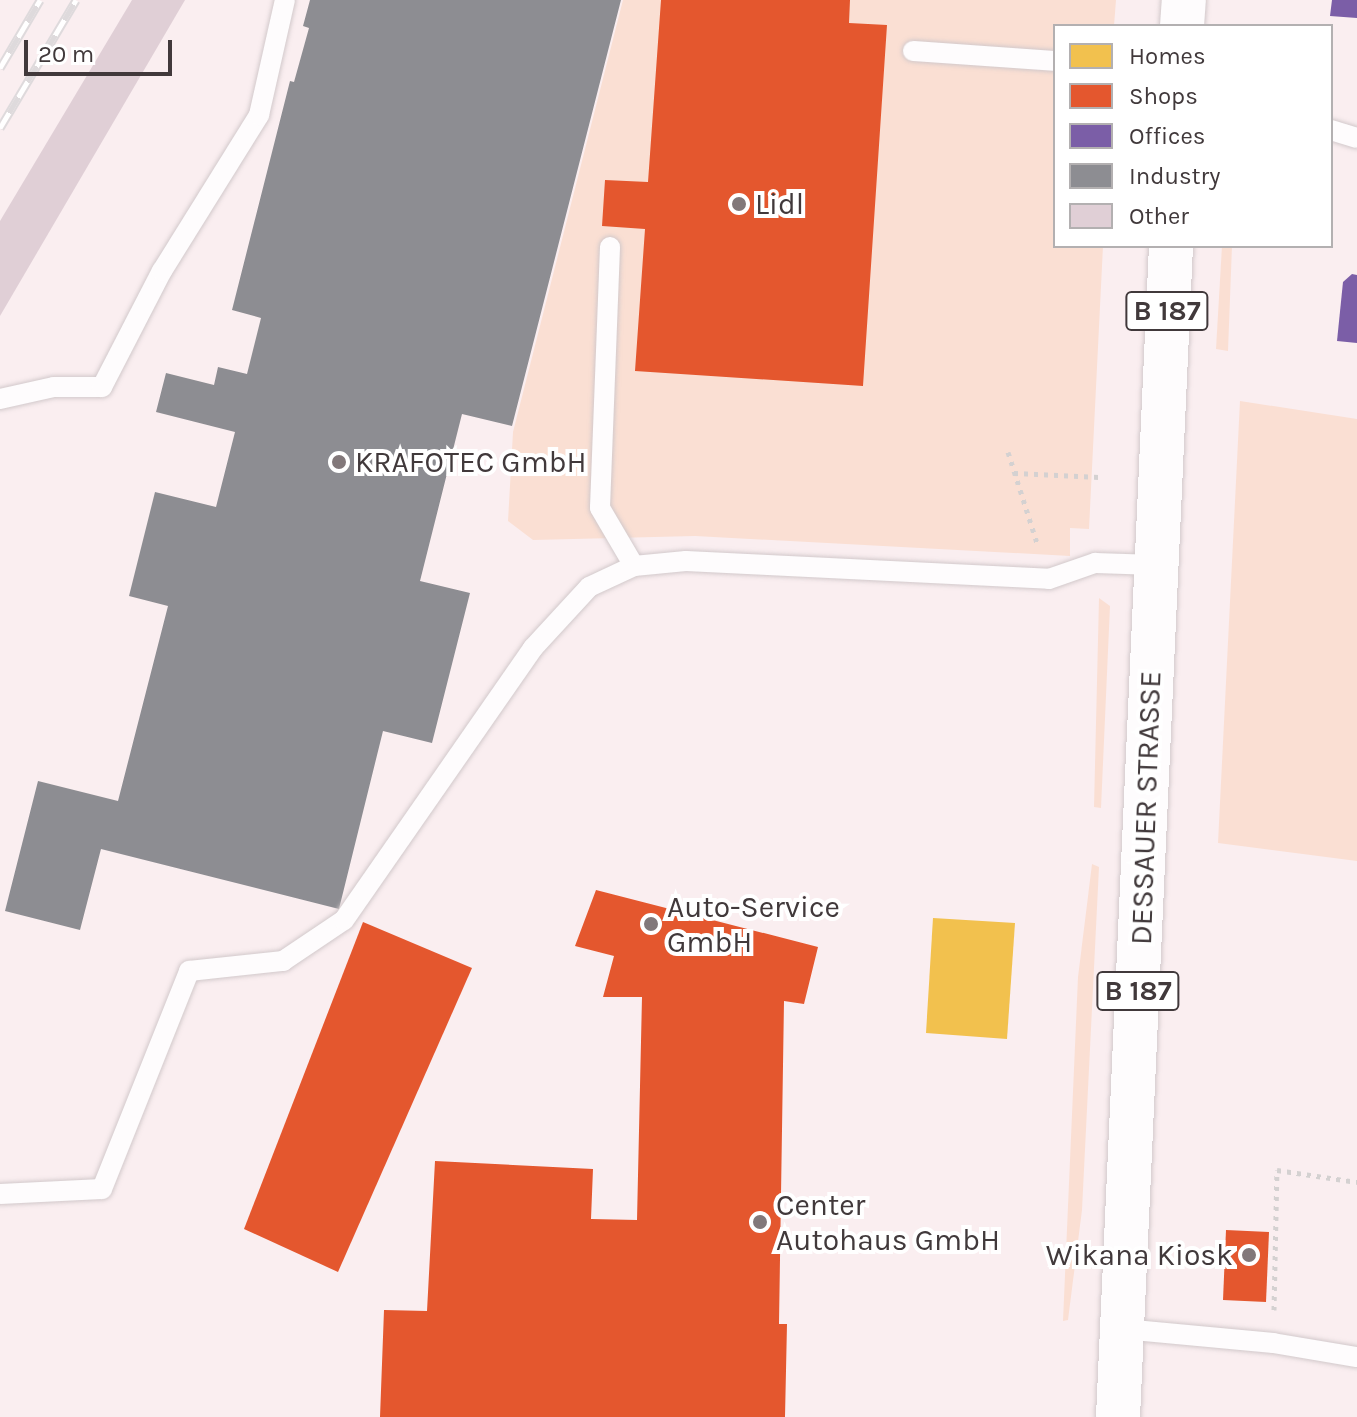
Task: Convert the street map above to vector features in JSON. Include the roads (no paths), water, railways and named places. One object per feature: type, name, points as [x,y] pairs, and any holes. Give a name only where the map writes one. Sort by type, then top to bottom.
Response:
[{"type":"main road","points":[[1182,24],[1184,0]]},
{"type":"main road","name":"DESSAUER STRASSE","points":[[1118,1417],[1171,248]]},
{"type":"lane","points":[[0,399],[54,387],[102,387],[162,271],[259,115],[285,0]]},
{"type":"lane","points":[[913,51],[1053,61]]},
{"type":"lane","points":[[1333,131],[1357,138]]},
{"type":"lane","points":[[610,247],[600,508],[634,566]]},
{"type":"lane","points":[[0,1194],[102,1189],[189,971],[283,961],[344,920],[533,648],[589,587],[634,566],[686,561],[1049,579],[1095,563],[1156,565]]},
{"type":"lane","points":[[1123,1329],[1273,1343],[1357,1357]]},
{"type":"railway","points":[[0,68],[40,0]]},
{"type":"railway","points":[[0,128],[76,0]]},
{"type":"place","name":"Lidl","points":[[739,204]]},
{"type":"place","name":"KRAFOTEC GmbH","points":[[339,462]]},
{"type":"place","name":"Auto-Service GmbH","points":[[651,924]]},
{"type":"place","name":"Center Autohaus GmbH","points":[[760,1222]]},
{"type":"place","name":"Wikana Kiosk","points":[[1249,1255]]}]
